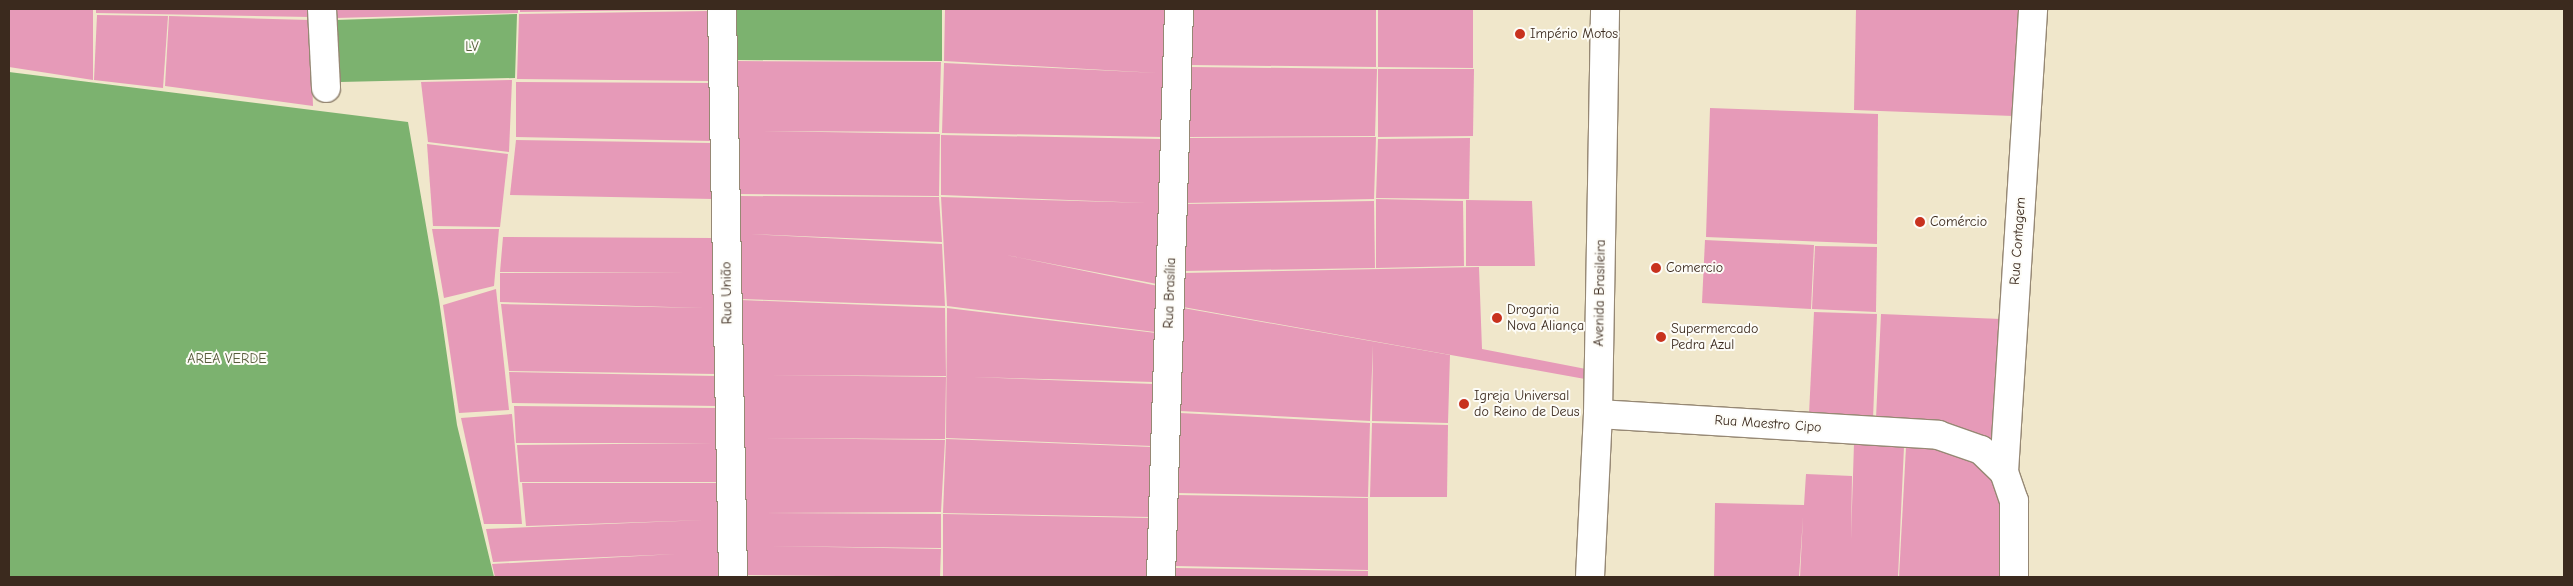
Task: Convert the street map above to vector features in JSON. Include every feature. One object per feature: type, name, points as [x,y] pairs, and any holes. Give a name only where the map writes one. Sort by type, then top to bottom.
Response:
[{"type":"street","points":[[322,9],[326,88]]},
{"type":"street","name":"Rua União","points":[[722,9],[733,577]]},
{"type":"street","name":"Rua Brasília","points":[[1161,577],[1179,9]]},
{"type":"street","name":"Avenida Brasileira","points":[[1590,577],[1598,414],[1605,9]]},
{"type":"street","name":"Rua Contagem","points":[[2014,577],[2014,501],[2004,472],[2033,9]]},
{"type":"street","name":"Rua Maestro Cipo","points":[[1598,414],[1938,435]]},
{"type":"street","name":"Rua Contagem","points":[[1938,435],[1981,450],[2004,472]]},
{"type":"green space","points":[[736,9],[942,9],[942,61],[737,60]]},
{"type":"green space","name":"LV","points":[[517,14],[515,78],[340,82],[336,20]]},
{"type":"green space","name":"AREA VERDE","points":[[9,72],[408,122],[439,300],[457,425],[494,577],[9,577]]},
{"type":"building","points":[[9,9],[93,9],[93,80],[9,67]]},
{"type":"building","points":[[96,9],[309,9],[310,17],[96,13]]},
{"type":"building","points":[[335,9],[518,9],[518,13],[336,18]]},
{"type":"building","points":[[520,9],[664,9],[664,10],[520,12]]},
{"type":"building","points":[[945,9],[1166,9],[1162,137],[942,133],[944,63],[1158,73],[944,61]]},
{"type":"building","points":[[1192,9],[1376,9],[1376,67],[1190,65]]},
{"type":"building","points":[[1378,9],[1473,9],[1473,68],[1378,67]]},
{"type":"building","points":[[1856,9],[2020,9],[2013,116],[1854,110]]},
{"type":"building","points":[[708,11],[710,81],[517,79],[519,14]]},
{"type":"building","points":[[97,15],[168,16],[163,88],[94,80]]},
{"type":"building","points":[[169,16],[310,20],[313,106],[165,86]]},
{"type":"building","points":[[736,61],[941,62],[939,132],[760,131],[940,134],[939,196],[739,194]]},
{"type":"building","points":[[1190,67],[1377,69],[1375,136],[1188,137]]},
{"type":"building","points":[[1378,69],[1474,69],[1473,136],[1378,137]]},
{"type":"building","points":[[512,80],[509,152],[428,142],[421,82]]},
{"type":"building","points":[[516,82],[711,83],[711,141],[516,137]]},
{"type":"building","points":[[1710,108],[1878,114],[1877,244],[1706,237]]},
{"type":"building","points":[[941,135],[1161,139],[1157,284],[1006,255],[1158,286],[1155,332],[947,306],[941,197],[1148,203],[941,195]]},
{"type":"building","points":[[1376,137],[1374,199],[1186,203],[1188,138]]},
{"type":"building","points":[[1470,138],[1469,199],[1376,198],[1378,139]]},
{"type":"building","points":[[516,140],[711,143],[713,199],[510,195]]},
{"type":"building","points":[[427,144],[508,154],[500,227],[433,226]]},
{"type":"building","points":[[739,196],[939,197],[942,242],[750,234],[942,244],[945,306],[741,299]]},
{"type":"building","points":[[1376,199],[1463,201],[1464,266],[1376,268]]},
{"type":"building","points":[[1466,200],[1532,201],[1535,266],[1466,266]]},
{"type":"building","points":[[1374,201],[1375,268],[1184,271],[1186,204]]},
{"type":"building","points":[[432,229],[499,229],[494,286],[444,298]]},
{"type":"building","points":[[503,237],[714,238],[716,374],[509,371],[501,304],[705,308],[500,302],[500,273],[688,273],[500,272]]},
{"type":"building","points":[[1705,240],[1814,245],[1811,309],[1702,303]]},
{"type":"building","points":[[1815,246],[1877,247],[1876,312],[1812,309]]},
{"type":"building","points":[[1479,267],[1482,349],[1586,369],[1585,379],[1183,307],[1184,273]]},
{"type":"building","points":[[496,289],[509,410],[459,413],[443,305]]},
{"type":"building","points":[[741,300],[945,308],[946,376],[767,375],[946,377],[945,439],[763,438],[945,440],[941,512],[763,513],[941,514],[941,548],[769,546],[941,549],[940,577],[747,575]]},
{"type":"building","points":[[947,308],[1156,333],[1154,382],[972,377],[1154,384],[1152,446],[946,438]]},
{"type":"building","points":[[1183,308],[1450,355],[1448,423],[1372,421],[1373,345],[1370,421],[1180,411]]},
{"type":"building","points":[[1814,312],[1877,314],[1873,419],[1809,414]]},
{"type":"building","points":[[1881,314],[2001,319],[1993,442],[1940,421],[1876,418]]},
{"type":"building","points":[[509,372],[716,376],[717,406],[512,403]]},
{"type":"building","points":[[514,406],[717,408],[719,482],[520,482],[517,445],[713,443],[516,443]]},
{"type":"building","points":[[1180,413],[1370,423],[1368,497],[1177,493]]},
{"type":"building","points":[[512,414],[522,524],[484,524],[461,418]]},
{"type":"building","points":[[1372,423],[1448,425],[1447,497],[1370,497]]},
{"type":"building","points":[[946,439],[1152,447],[1150,517],[943,513]]},
{"type":"building","points":[[1854,443],[1904,447],[1898,577],[1800,577],[1803,517],[1799,577],[1714,577],[1715,503],[1804,505],[1806,474],[1852,476],[1851,539]]},
{"type":"building","points":[[1906,447],[1937,448],[1976,462],[1993,480],[2002,506],[2001,577],[1899,577]]},
{"type":"building","points":[[522,483],[719,483],[720,577],[495,577],[492,564],[676,554],[493,562],[486,529],[705,520],[526,526]]},
{"type":"building","points":[[1176,495],[1368,498],[1368,570],[1175,566]]},
{"type":"building","points":[[943,514],[1150,518],[1148,577],[943,577]]},
{"type":"building","points":[[1175,568],[1368,571],[1368,577],[1175,577]]},
{"type":"place","name":"Império Motos","points":[[1520,34]]},
{"type":"place","name":"Comércio","points":[[1920,222]]},
{"type":"place","name":"Comercio","points":[[1656,268]]},
{"type":"place","name":"Drogaria Nova Aliança","points":[[1497,318]]},
{"type":"place","name":"Supermercado Pedra Azul","points":[[1661,337]]},
{"type":"place","name":"Igreja Universal do Reino de Deus","points":[[1464,404]]}]
